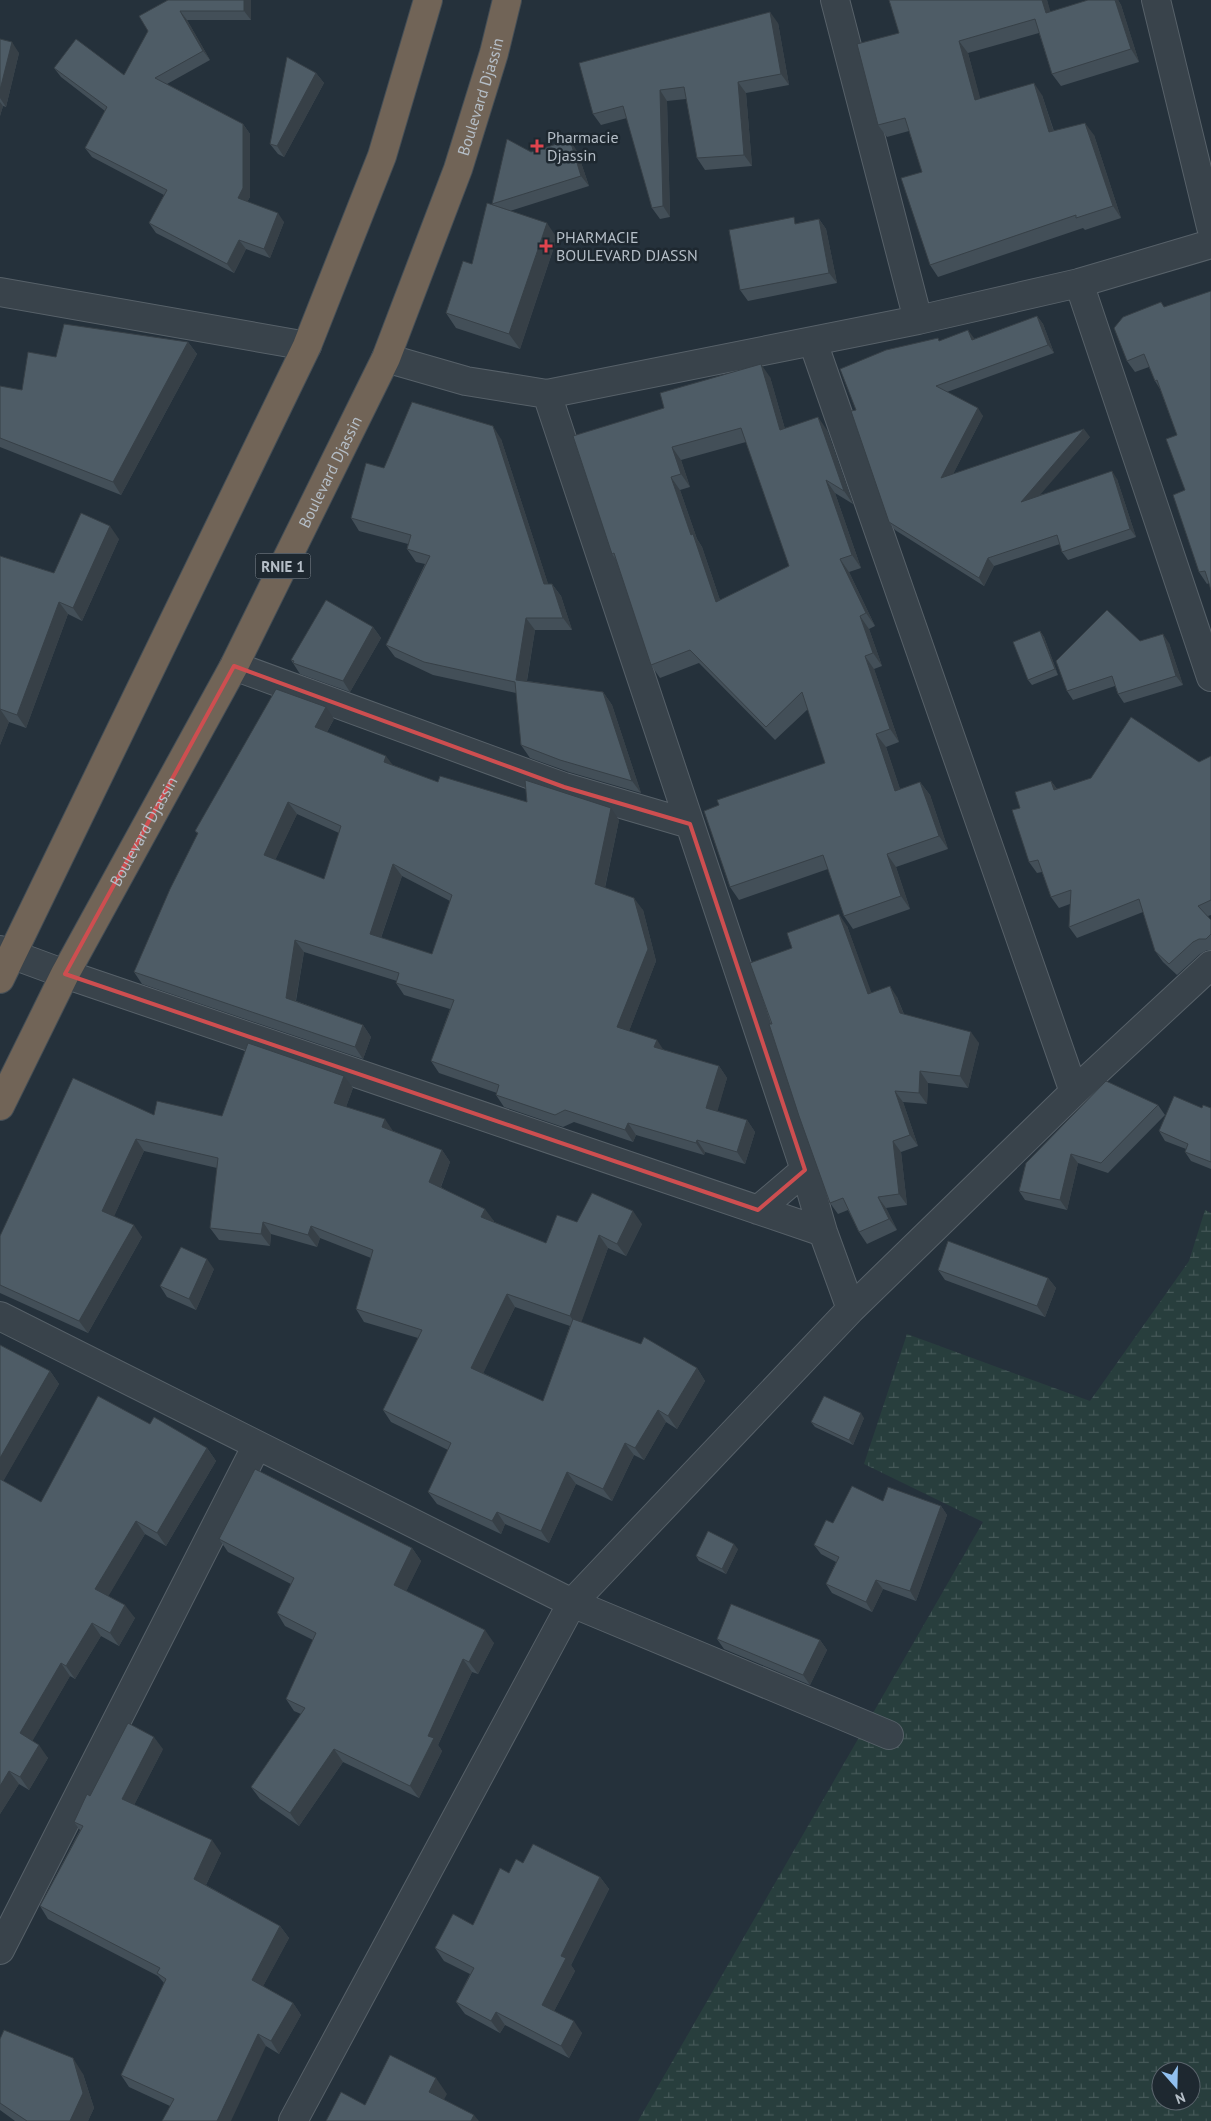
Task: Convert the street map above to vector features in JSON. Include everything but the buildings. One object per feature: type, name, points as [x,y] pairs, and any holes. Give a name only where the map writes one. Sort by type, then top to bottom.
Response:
[{"type":"highway","points":[[0,979],[7,952],[307,346],[382,156],[428,0]]},
{"type":"highway","name":"Boulevard Djassin","points":[[0,1106],[65,974],[234,666],[386,358],[458,169],[494,53],[507,0]]},
{"type":"street","points":[[835,0],[918,320]]},
{"type":"street","points":[[1156,0],[1211,227]]},
{"type":"street","points":[[386,358],[466,381],[547,394],[918,320],[1079,283],[1211,244]]},
{"type":"street","points":[[1079,283],[1211,677]]},
{"type":"street","points":[[0,292],[307,346]]},
{"type":"street","points":[[813,342],[1074,1092]]},
{"type":"street","points":[[547,394],[850,1309]]},
{"type":"street","points":[[234,666],[564,787],[690,824]]},
{"type":"street","points":[[7,952],[65,974],[823,1232]]},
{"type":"street","points":[[293,2121],[572,1603],[850,1309],[1074,1092],[1211,965]]},
{"type":"street","points":[[758,1210],[804,1170]]},
{"type":"street","points":[[0,1316],[572,1603],[889,1735]]},
{"type":"street","points":[[0,1950],[257,1444]]},
{"type":"highlighted area","points":[[234,666],[564,787],[690,824],[805,1170],[758,1210],[65,974]]},
{"type":"green space","points":[[1205,1210],[1211,1213],[1211,2121],[638,2121],[983,1522],[864,1464],[907,1334],[1090,1401],[1189,1261]]},
{"type":"place","name":"Pharmacie Djassin","points":[[537,146]]},
{"type":"place","name":"PHARMACIE BOULEVARD DJASSN","points":[[546,246]]}]
